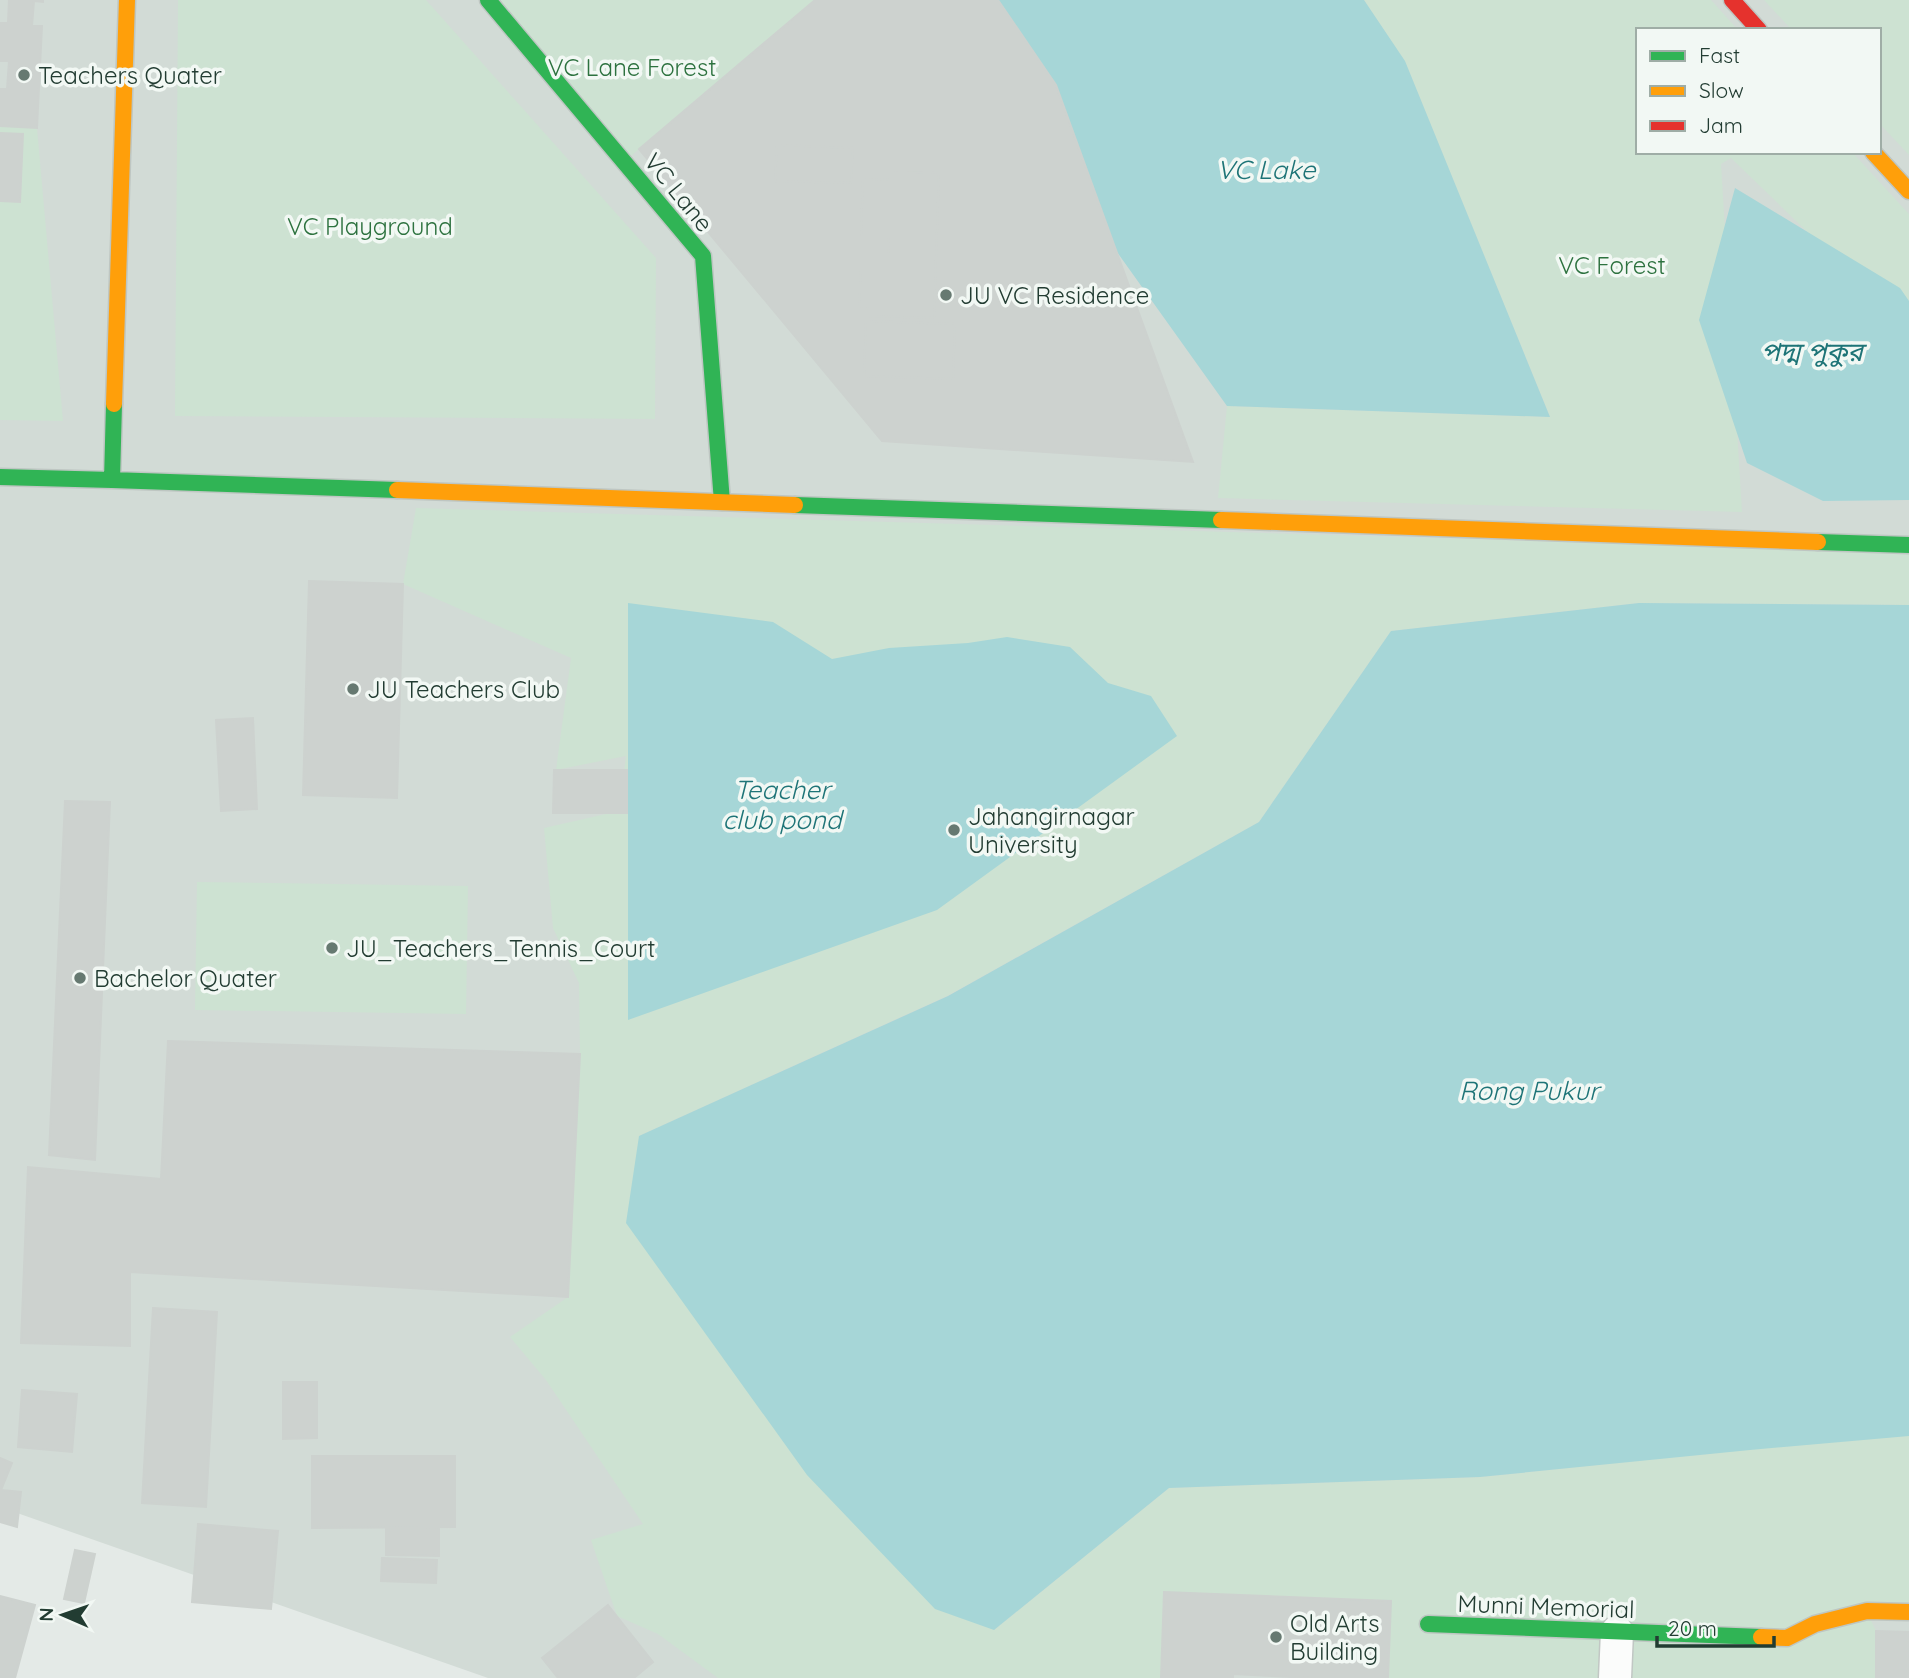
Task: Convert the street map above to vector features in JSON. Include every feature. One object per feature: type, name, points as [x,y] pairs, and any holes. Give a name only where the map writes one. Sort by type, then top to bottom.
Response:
[{"type":"street","points":[[112,480],[127,0]]},
{"type":"street","name":"VC Lane","points":[[488,0],[703,256],[722,502]]},
{"type":"street","points":[[1732,0],[1757,28]]},
{"type":"street","points":[[1875,154],[1909,191]]},
{"type":"street","points":[[0,477],[1909,545]]},
{"type":"street","name":"Munni Memorial","points":[[1428,1624],[1787,1638],[1815,1624],[1867,1611],[1909,1612]]},
{"type":"street","points":[[1615,1678],[1617,1632]]},
{"type":"shaded area","name":"Jahangirnagar University","points":[[0,0],[1909,0],[1909,1678],[488,1678],[0,1507]]},
{"type":"green space","name":"VC Playground","points":[[178,0],[426,0],[656,258],[655,419],[175,416]]},
{"type":"green space","name":"VC Lane Forest","points":[[488,0],[815,0],[625,161]]},
{"type":"green space","name":"VC Forest","points":[[1364,0],[1711,0],[1736,28],[1636,28],[1636,154],[1854,154],[1909,214],[1909,330],[1731,158],[1721,164],[1742,512],[1218,498],[1227,406],[1550,417],[1405,62]]},
{"type":"green space","points":[[1764,0],[1909,0],[1909,155],[1881,125],[1881,28],[1790,28]]},
{"type":"green space","points":[[0,126],[37,128],[63,421],[0,420]]},
{"type":"green space","points":[[416,508],[1909,552],[1909,605],[1639,603],[1391,631],[1259,822],[947,996],[639,1136],[994,1630],[1169,1488],[1480,1477],[1909,1432],[1909,1612],[1867,1612],[1876,1631],[1876,1678],[1388,1678],[1391,1601],[1165,1592],[1161,1678],[718,1678],[658,1634],[617,1616],[591,1540],[643,1524],[546,1380],[510,1337],[568,1297],[580,1054],[579,983],[553,928],[544,828],[619,811],[626,756],[556,770],[571,658],[403,584]]},
{"type":"green space","name":"JU_Teachers_Tennis_Court","points":[[197,882],[468,886],[466,1014],[195,1010]]},
{"type":"water","name":"VC Lake","points":[[937,0],[1364,0],[1405,61],[1550,417],[1227,406]]},
{"type":"water","name":"পদ্ম পুকুর","points":[[1735,188],[1900,288],[1909,301],[1909,500],[1823,501],[1747,463],[1699,320]]},
{"type":"water","name":"Teacher club pond","points":[[628,603],[773,622],[832,659],[889,648],[968,643],[1007,637],[1070,647],[1108,683],[1151,696],[1177,736],[937,910],[628,1020]]},
{"type":"water","name":"Rong Pukur","points":[[1639,603],[1909,605],[1909,1436],[1480,1477],[1169,1488],[994,1630],[935,1609],[807,1475],[626,1223],[639,1136],[948,996],[1259,822],[1391,631]]},
{"type":"building","name":"Teachers Quater","points":[[9,0],[43,0],[34,1],[32,26],[42,26],[37,128],[0,126],[0,89],[7,89],[9,61],[0,61],[0,23],[8,23]]},
{"type":"building","name":"JU VC Residence","points":[[815,0],[998,0],[1056,85],[1193,462],[882,441],[639,149]]},
{"type":"building","points":[[0,133],[23,134],[20,202],[0,201]]},
{"type":"building","points":[[777,145],[853,148],[851,183],[775,181]]},
{"type":"building","name":"JU VC Residence","points":[[890,172],[939,173],[934,318],[869,316],[869,309],[859,308],[861,270],[871,270],[871,254],[888,254],[889,237],[861,237],[863,179],[890,180]]},
{"type":"building","name":"JU VC Residence","points":[[890,172],[939,173],[934,318],[869,316],[869,309],[859,308],[861,270],[871,270],[871,254],[888,254],[889,237],[861,237],[863,179],[890,180]]},
{"type":"building","name":"JU VC Residence","points":[[866,321],[955,324],[953,379],[864,376]]},
{"type":"building","name":"JU VC Residence","points":[[866,321],[955,324],[953,379],[864,376]]},
{"type":"building","name":"JU Teachers Club","points":[[309,581],[403,584],[397,798],[303,795]]},
{"type":"building","points":[[253,718],[257,809],[221,811],[216,720]]},
{"type":"building","points":[[554,770],[627,770],[627,813],[553,813]]},
{"type":"building","name":"Bachelor Quater","points":[[65,801],[110,802],[95,1160],[49,1155]]},
{"type":"building","points":[[168,1041],[580,1054],[568,1297],[130,1272],[130,1346],[21,1343],[28,1167],[161,1179]]},
{"type":"building","points":[[153,1308],[217,1312],[206,1507],[142,1503]]},
{"type":"building","points":[[283,1382],[317,1382],[317,1438],[283,1439]]},
{"type":"building","points":[[22,1390],[77,1394],[72,1452],[18,1447]]},
{"type":"building","points":[[312,1456],[455,1456],[455,1527],[312,1528]]},
{"type":"building","points":[[0,1458],[12,1463],[1,1490],[21,1492],[17,1527],[0,1522]]},
{"type":"building","points":[[198,1524],[278,1531],[271,1609],[192,1602]]},
{"type":"building","points":[[386,1528],[439,1528],[439,1556],[386,1555]]},
{"type":"building","points":[[75,1550],[95,1554],[84,1603],[64,1599]]},
{"type":"building","points":[[382,1558],[437,1560],[436,1583],[381,1581]]},
{"type":"building","name":"Old Arts Building","points":[[1164,1592],[1391,1601],[1388,1678],[1233,1674],[1233,1678],[1161,1678]]},
{"type":"building","points":[[0,1596],[35,1605],[15,1678],[0,1678]]},
{"type":"building","points":[[608,1605],[653,1662],[634,1678],[558,1678],[542,1658]]},
{"type":"building","points":[[1876,1631],[1909,1632],[1909,1678],[1876,1678]]},
{"type":"traffic: fast","points":[[488,0],[703,256],[722,502]]},
{"type":"traffic: fast","points":[[114,404],[112,480],[397,490]]},
{"type":"traffic: fast","points":[[0,477],[112,480]]},
{"type":"traffic: fast","points":[[795,505],[1221,520]]},
{"type":"traffic: fast","points":[[1818,542],[1909,545]]},
{"type":"traffic: fast","points":[[1428,1624],[1761,1637]]},
{"type":"traffic: slow","points":[[114,404],[127,0]]},
{"type":"traffic: slow","points":[[1875,154],[1909,191]]},
{"type":"traffic: slow","points":[[397,490],[795,505]]},
{"type":"traffic: slow","points":[[1221,520],[1818,542]]},
{"type":"traffic: slow","points":[[1761,1637],[1787,1638],[1815,1624],[1867,1611],[1909,1612]]},
{"type":"traffic: jam","points":[[1732,0],[1757,28]]},
{"type":"place","name":"Teachers Quater","points":[[24,75]]},
{"type":"place","name":"JU VC Residence","points":[[946,295]]},
{"type":"place","name":"JU Teachers Club","points":[[353,689]]},
{"type":"place","name":"Jahangirnagar University","points":[[954,830]]},
{"type":"place","name":"JU_Teachers_Tennis_Court","points":[[332,948]]},
{"type":"place","name":"Bachelor Quater","points":[[80,978]]},
{"type":"place","name":"Old Arts Building","points":[[1276,1637]]}]
